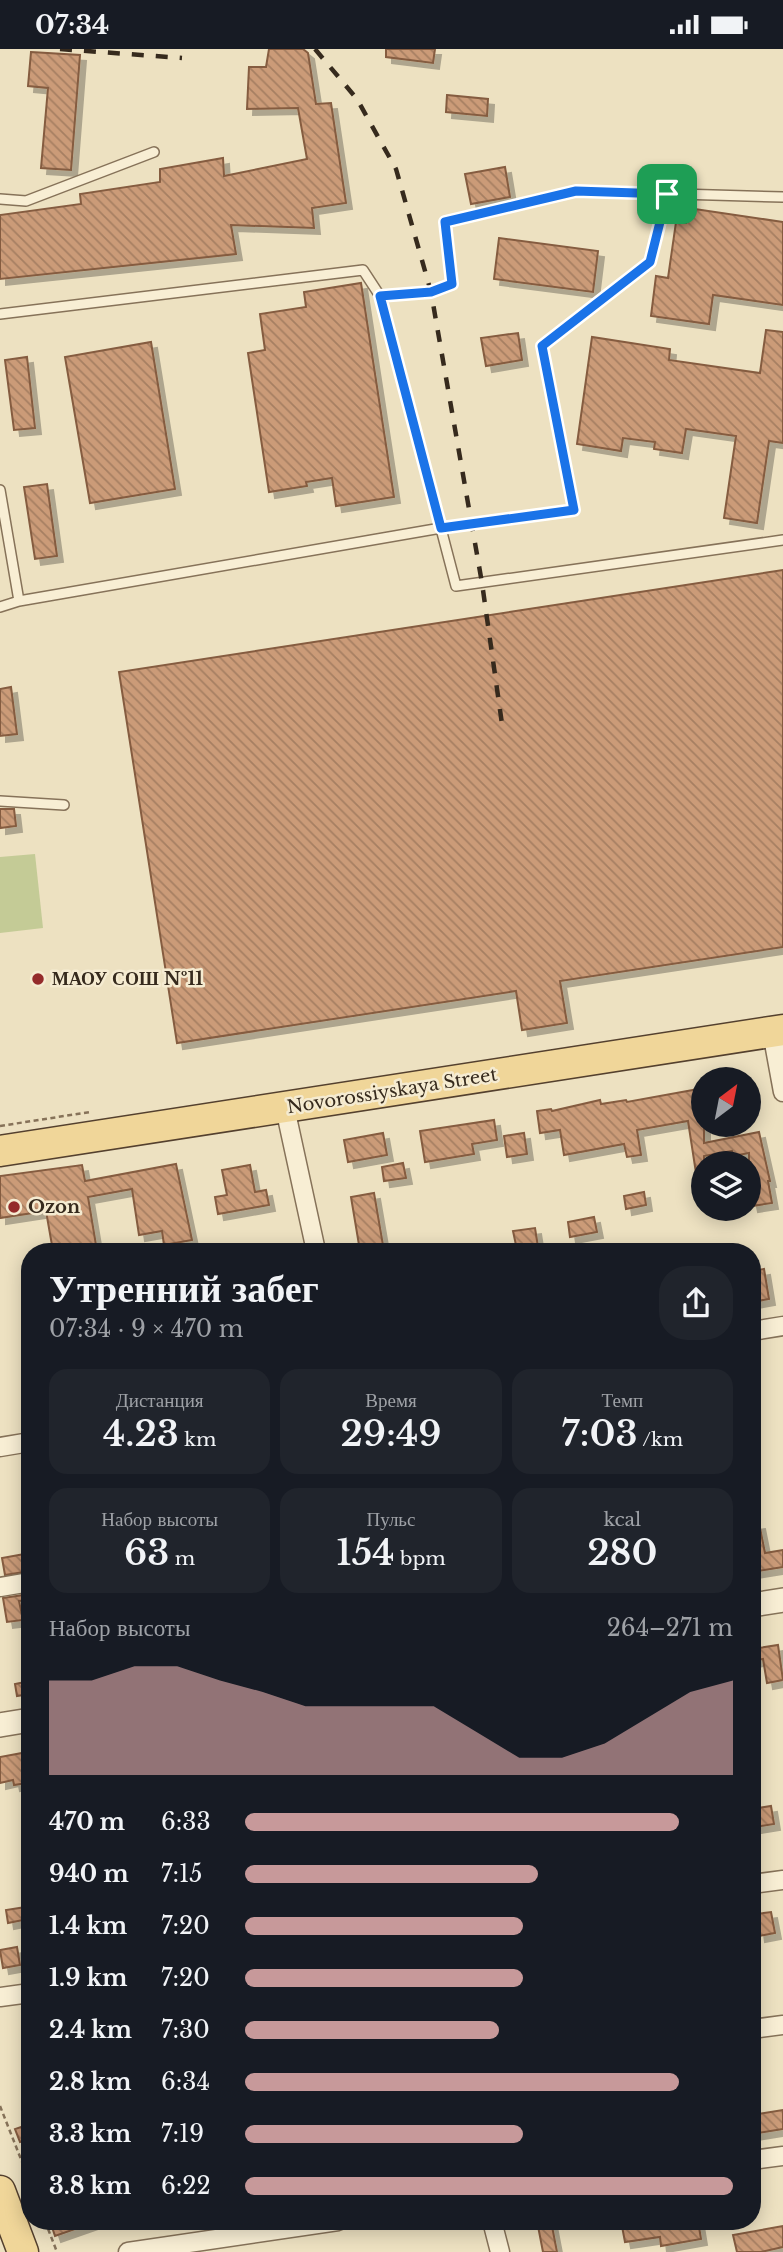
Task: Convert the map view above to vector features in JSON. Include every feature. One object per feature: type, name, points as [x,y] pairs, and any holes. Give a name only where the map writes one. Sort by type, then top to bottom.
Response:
[{"type":"main road","name":"Novorossiyskaya Street","points":[[0,1151],[778,1031]]},
{"type":"main road","points":[[0,2191],[23,2252]]},
{"type":"street","points":[[778,1031],[783,1092]]},
{"type":"street","points":[[285,1108],[314,1243]]},
{"type":"street","points":[[761,1330],[783,1326]]},
{"type":"street","points":[[0,1447],[21,1444]]},
{"type":"street","points":[[0,1587],[21,1584]]},
{"type":"street","points":[[761,1604],[783,1600]]},
{"type":"street","points":[[0,1725],[21,1722]]},
{"type":"street","points":[[761,1883],[783,1879]]},
{"type":"street","points":[[0,1997],[21,1994]]},
{"type":"street","points":[[761,2028],[783,2025]]},
{"type":"street","points":[[761,2160],[783,2156]]},
{"type":"street","points":[[128,2252],[277,2230]]},
{"type":"street","points":[[494,2230],[500,2252]]},
{"type":"lane","points":[[0,199],[26,201],[154,152]]},
{"type":"lane","points":[[380,296],[431,292],[452,284],[445,222],[576,191],[783,197]]},
{"type":"lane","points":[[0,607],[19,601],[441,528],[574,510],[542,346],[650,262],[667,194]]},
{"type":"lane","points":[[0,314],[363,270],[380,296],[456,586],[783,540]]},
{"type":"lane","points":[[0,490],[19,601]]},
{"type":"lane","points":[[0,800],[64,805]]},
{"type":"path","points":[[0,2106],[21,2159]]},
{"type":"path","points":[[48,2230],[57,2252]]},
{"type":"green space","points":[[35,854],[43,928],[0,933],[0,857]]},
{"type":"building","points":[[269,49],[303,49],[308,53],[316,104],[331,103],[346,203],[312,208],[314,228],[231,225],[236,254],[0,279],[0,215],[81,204],[80,194],[160,182],[160,169],[223,158],[224,176],[307,159],[298,108],[247,109],[249,67],[266,67]]},
{"type":"building","points":[[386,49],[435,49],[433,63],[386,57]]},
{"type":"building","points":[[31,52],[80,55],[71,170],[41,168],[48,88],[28,86]]},
{"type":"building","points":[[447,95],[488,99],[487,116],[446,112]]},
{"type":"building","points":[[505,167],[510,197],[471,204],[465,174]]},
{"type":"building","points":[[688,208],[783,222],[783,305],[713,295],[709,324],[651,316],[656,276],[668,278],[676,222],[686,223]]},
{"type":"building","points":[[499,238],[598,251],[593,292],[494,279]]},
{"type":"building","points":[[361,283],[394,497],[336,506],[332,478],[306,482],[307,486],[269,492],[248,353],[265,350],[260,314],[306,307],[304,292]]},
{"type":"building","points":[[766,330],[783,332],[783,443],[769,441],[757,523],[724,518],[736,436],[686,429],[682,453],[654,449],[655,442],[623,438],[621,451],[577,444],[592,337],[670,349],[669,360],[760,373]]},
{"type":"building","points":[[518,333],[522,360],[486,366],[481,338]]},
{"type":"building","points":[[151,342],[175,489],[90,503],[65,357]]},
{"type":"building","points":[[27,357],[35,428],[14,430],[5,360]]},
{"type":"building","points":[[47,484],[57,556],[35,559],[24,487]]},
{"type":"building","points":[[783,570],[783,947],[560,981],[567,1023],[522,1030],[516,991],[177,1043],[119,672]]},
{"type":"building","points":[[11,687],[17,734],[0,736],[0,689]]},
{"type":"building","points":[[0,809],[14,809],[16,826],[0,828]]},
{"type":"building","points":[[691,1090],[691,1137],[704,1137],[704,1143],[734,1137],[760,1137],[772,1203],[761,1205],[761,1151],[693,1151],[688,1121],[637,1130],[641,1155],[627,1157],[624,1144],[564,1155],[560,1130],[540,1133],[537,1111],[552,1111],[600,1100],[601,1104]]},
{"type":"building","points":[[494,1120],[497,1140],[472,1144],[474,1154],[425,1162],[420,1131]]},
{"type":"building","points":[[383,1133],[387,1155],[348,1162],[344,1140]]},
{"type":"building","points":[[524,1133],[527,1154],[507,1157],[504,1136]]},
{"type":"building","points":[[403,1163],[406,1178],[384,1181],[382,1167]]},
{"type":"building","points":[[176,1164],[192,1240],[164,1243],[162,1231],[139,1235],[132,1189],[88,1197],[96,1243],[52,1243],[46,1211],[0,1218],[0,1176],[82,1165],[85,1181]]},
{"type":"building","points":[[250,1165],[255,1192],[266,1190],[269,1205],[218,1214],[215,1197],[227,1195],[222,1170]]},
{"type":"building","points":[[644,1192],[646,1205],[626,1209],[624,1196]]},
{"type":"building","points":[[374,1193],[383,1243],[359,1243],[351,1197]]},
{"type":"building","points":[[594,1217],[597,1232],[570,1237],[568,1222]]},
{"type":"building","points":[[535,1228],[537,1243],[516,1243],[513,1231]]},
{"type":"building","points":[[764,1269],[769,1299],[761,1300],[761,1270]]},
{"type":"building","points":[[761,1533],[765,1553],[783,1550],[783,1567],[761,1571]]},
{"type":"building","points":[[21,1555],[21,1572],[5,1575],[2,1558]]},
{"type":"building","points":[[21,1595],[21,1620],[7,1622],[3,1598]]},
{"type":"building","points":[[778,1645],[783,1680],[767,1683],[761,1648]]},
{"type":"building","points":[[21,1683],[21,1695],[17,1696],[15,1684]]},
{"type":"building","points":[[21,1753],[21,1784],[14,1785],[13,1780],[0,1783],[0,1757]]},
{"type":"building","points":[[771,1806],[774,1824],[761,1826],[761,1808]]},
{"type":"building","points":[[21,1908],[21,1920],[8,1923],[6,1910]]},
{"type":"building","points":[[771,1912],[775,1933],[761,1936],[761,1913]]},
{"type":"building","points":[[17,1947],[20,1965],[3,1968],[0,1950]]},
{"type":"building","points":[[783,2110],[783,2129],[761,2133],[761,2114]]},
{"type":"building","points":[[21,2127],[21,2142],[20,2142],[15,2129]]},
{"type":"building","points":[[783,2226],[783,2247],[761,2252],[737,2252],[733,2235]]},
{"type":"building","points":[[53,2230],[72,2230],[55,2236]]},
{"type":"building","points":[[539,2230],[553,2230],[557,2252],[543,2252]]},
{"type":"building","points":[[623,2230],[700,2230],[701,2239],[661,2246],[660,2237],[625,2242]]},
{"type":"railway","points":[[60,49],[182,58]]},
{"type":"railway","points":[[315,49],[357,99],[396,169],[431,292],[482,583],[502,724]]},
{"type":"place","name":"МАОУ СОШ №11","points":[[38,979]]},
{"type":"place","name":"Ozon","points":[[14,1207]]},
{"type":"route","points":[[576,191],[667,194],[650,262],[542,346],[574,510],[441,528],[380,296],[431,292],[452,284],[445,222],[576,191]]}]
